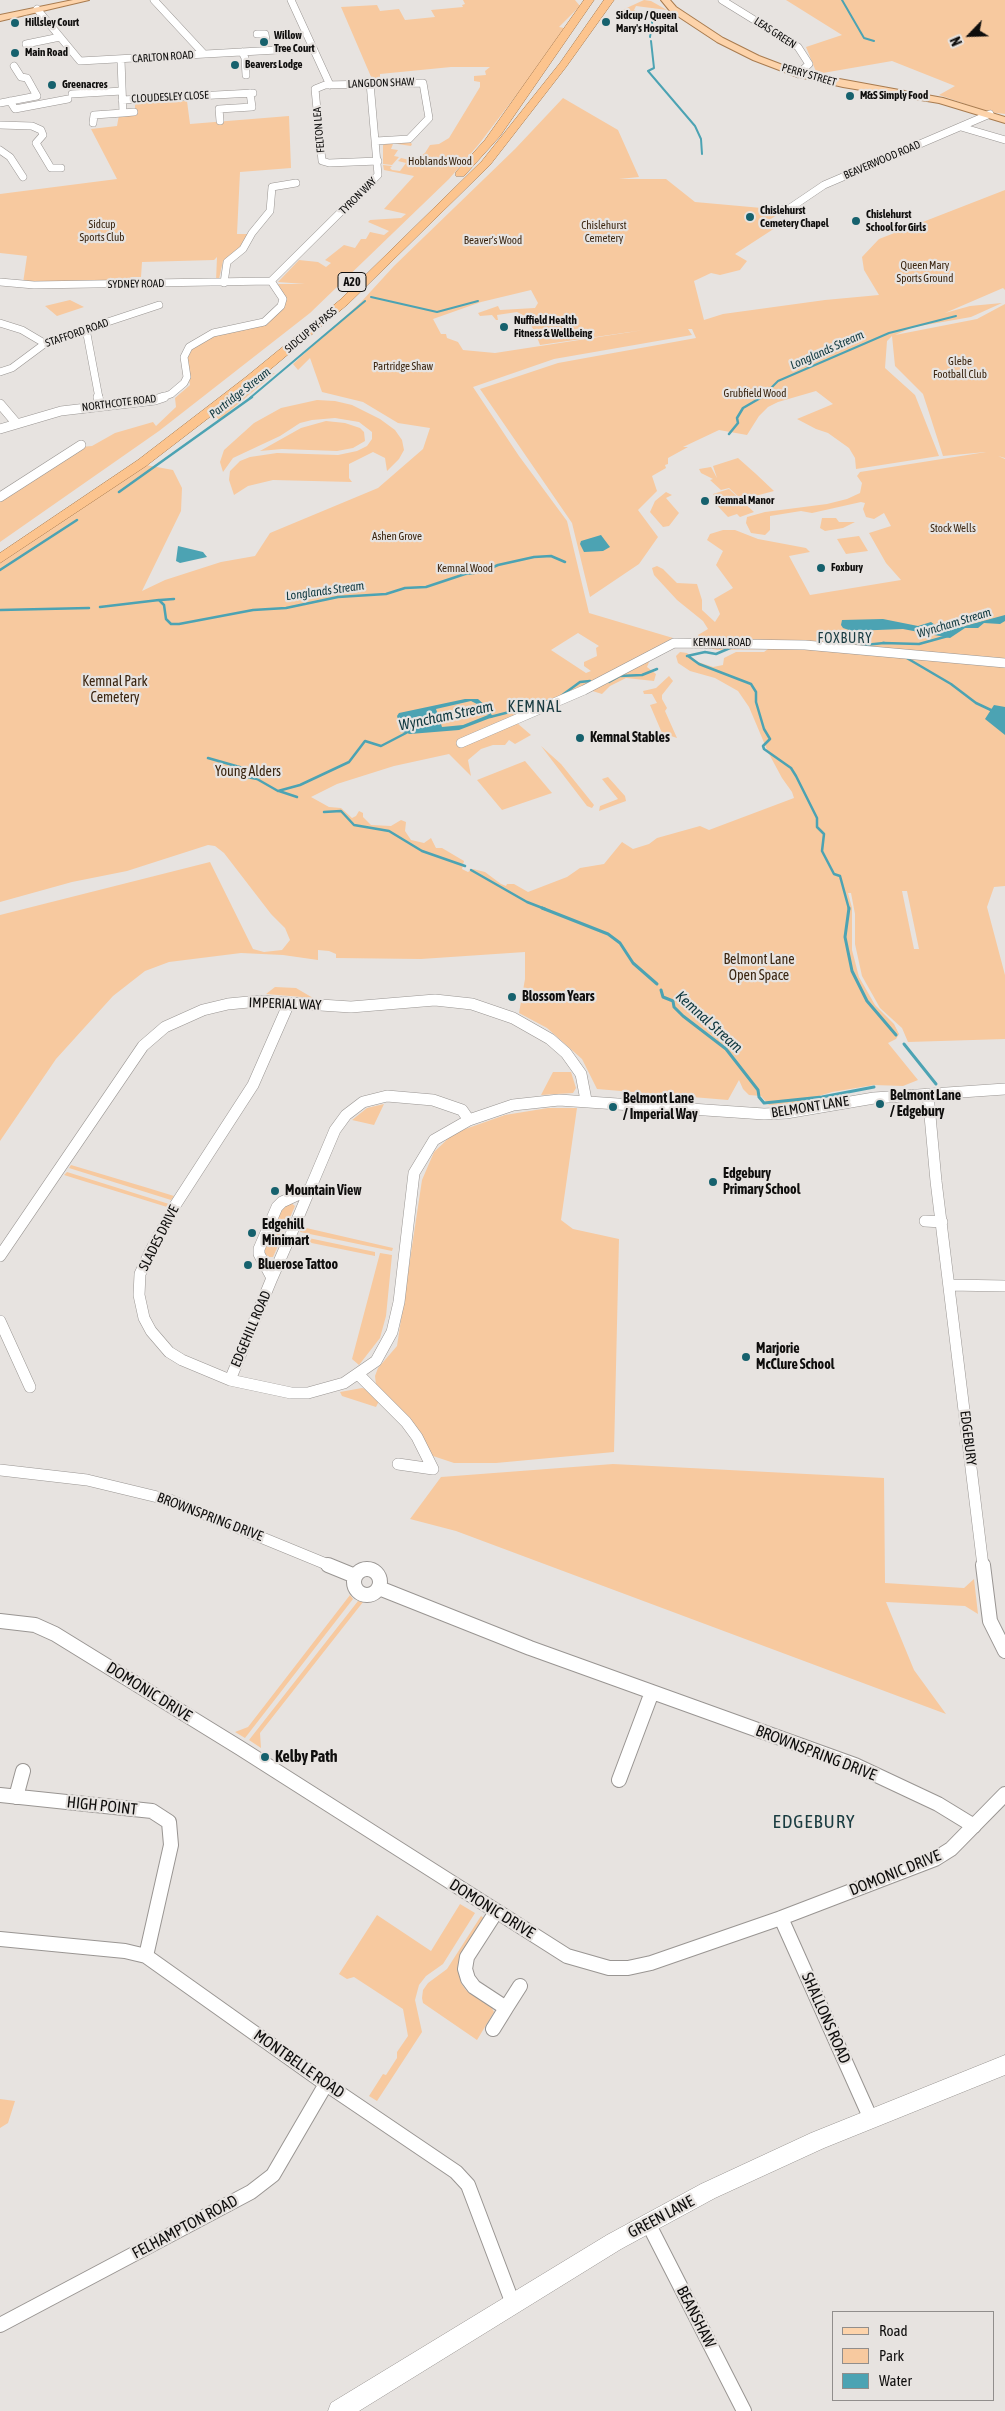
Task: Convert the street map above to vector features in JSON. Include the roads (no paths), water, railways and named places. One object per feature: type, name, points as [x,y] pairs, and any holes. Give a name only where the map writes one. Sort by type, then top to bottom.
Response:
[{"type":"highway","name":"A20","points":[[490,140],[589,0]]},
{"type":"highway","name":"SIDCUP BY-PASS","points":[[0,549],[136,458],[315,317],[426,210],[490,140],[552,65],[597,0]]},
{"type":"highway","name":"SIDCUP BY-PASS","points":[[0,559],[142,463],[250,380],[344,302],[486,163],[563,65],[609,0]]},
{"type":"highway","name":"A20","points":[[508,135],[572,68],[616,3],[621,0]]},
{"type":"main road","points":[[0,18],[85,0]]},
{"type":"main road","name":"PERRY STREET","points":[[665,0],[673,9],[733,47],[798,74],[843,84],[940,100],[1005,120]]},
{"type":"main road","name":"PERRY STREET","points":[[672,0],[683,15]]},
{"type":"main road","name":"GREEN LANE","points":[[339,2411],[648,2223],[765,2164],[870,2118],[1005,2065]]},
{"type":"street","points":[[154,0],[204,54]]},
{"type":"street","points":[[291,0],[330,85]]},
{"type":"street","name":"LEAS GREEN","points":[[722,0],[798,47],[809,64],[798,74]]},
{"type":"street","name":"CARLTON ROAD","points":[[37,9],[80,61],[242,52],[266,45],[314,48]]},
{"type":"street","points":[[257,34],[265,34],[266,45]]},
{"type":"street","points":[[26,44],[60,37]]},
{"type":"street","points":[[242,52],[245,58],[246,75]]},
{"type":"street","points":[[121,60],[122,113]]},
{"type":"street","points":[[0,103],[37,96],[27,78],[21,77],[14,66]]},
{"type":"street","name":"TYRON WAY","points":[[271,282],[376,178],[379,171],[370,83]]},
{"type":"street","name":"LANGDON SHAW","points":[[330,85],[423,83],[430,115],[409,139],[376,141]]},
{"type":"street","name":"FELTON LEA","points":[[330,85],[315,89],[322,161],[329,163],[378,161]]},
{"type":"street","points":[[10,101],[15,109],[70,96],[122,91]]},
{"type":"street","name":"CLOUDESLEY CLOSE","points":[[122,100],[252,93],[252,107],[219,109]]},
{"type":"street","name":"CLOUDESLEY CLOSE","points":[[218,95],[220,121]]},
{"type":"street","points":[[92,123],[94,115],[134,112]]},
{"type":"street","name":"BEAVERWOOD ROAD","points":[[776,211],[790,208],[824,185],[990,114]]},
{"type":"street","points":[[0,122],[32,126],[41,130],[43,135],[36,143],[51,168],[61,168]]},
{"type":"street","points":[[961,127],[1005,140]]},
{"type":"street","points":[[0,150],[10,156],[23,178]]},
{"type":"street","points":[[224,283],[227,262],[243,249],[252,233],[270,211],[270,187],[296,183]]},
{"type":"street","name":"SYDNEY ROAD","points":[[0,282],[34,285],[271,282]]},
{"type":"street","name":"NORTHCOTE ROAD","points":[[0,429],[61,411],[155,400],[170,394],[184,383],[187,377],[184,357],[196,342],[214,333],[257,325],[264,322],[281,306],[283,299],[271,282]]},
{"type":"street","name":"STAFFORD ROAD","points":[[0,372],[12,368],[44,343],[159,305]]},
{"type":"street","points":[[0,323],[22,330],[44,343]]},
{"type":"street","points":[[86,329],[100,406]]},
{"type":"street","points":[[0,404],[16,424]]},
{"type":"street","points":[[1,495],[81,445]]},
{"type":"street","name":"KEMNAL ROAD","points":[[461,743],[483,736],[584,690],[674,643],[805,644],[1005,663]]},
{"type":"street","name":"IMPERIAL WAY","points":[[0,1256],[142,1046],[178,1020],[212,1007],[252,1001],[351,1007],[415,1000],[446,1000],[472,1004],[529,1025],[566,1053],[581,1074],[586,1100]]},
{"type":"street","name":"SLADES DRIVE","points":[[289,1002],[253,1085],[176,1204],[145,1261],[139,1284],[139,1296],[144,1318],[159,1342],[182,1360],[230,1380],[272,1390],[308,1393],[344,1383],[359,1375],[376,1361],[392,1332],[399,1302],[414,1173],[423,1155],[434,1140],[450,1129],[469,1120],[513,1105],[559,1100],[586,1100]]},
{"type":"street","name":"BELMONT LANE","points":[[586,1100],[764,1114],[786,1113],[835,1103],[1005,1089]]},
{"type":"street","name":"EDGEBURY","points":[[928,1094],[990,1621],[1005,1651]]},
{"type":"street","name":"EDGEHILL ROAD","points":[[230,1380],[335,1130],[346,1115],[363,1102],[386,1096],[433,1100],[455,1105],[462,1110],[469,1120]]},
{"type":"street","name":"EDGEHILL ROAD","points":[[272,1278],[259,1254],[259,1249],[277,1207],[282,1202],[310,1189]]},
{"type":"street","points":[[925,1221],[942,1222]]},
{"type":"street","points":[[950,1285],[1005,1286]]},
{"type":"street","points":[[0,1321],[30,1387]]},
{"type":"street","points":[[359,1375],[406,1422],[417,1437],[433,1469],[398,1464]]},
{"type":"street","name":"BROWNSPRING DRIVE","points":[[0,1470],[87,1480],[170,1500],[355,1576]]},
{"type":"street","name":"BROWNSPRING DRIVE","points":[[361,1571],[373,1571],[380,1576],[379,1588],[370,1594],[361,1594],[353,1584],[355,1576],[361,1571]]},
{"type":"street","name":"BROWNSPRING DRIVE","points":[[379,1588],[530,1648],[855,1766],[938,1804],[974,1826]]},
{"type":"street","name":"DOMONIC DRIVE","points":[[0,1621],[15,1621],[35,1625],[55,1634],[240,1748],[567,1956],[592,1964],[619,1968],[651,1963],[781,1918],[936,1859],[951,1849],[1005,1794]]},
{"type":"street","points":[[619,1780],[652,1692]]},
{"type":"street","points":[[16,1797],[23,1771]]},
{"type":"street","name":"HIGH POINT","points":[[0,1795],[152,1811],[169,1822],[171,1845],[146,1956]]},
{"type":"street","points":[[496,1912],[467,1957],[465,1969],[468,1979],[474,1987],[506,2008]]},
{"type":"street","name":"SHALLONS ROAD","points":[[781,1918],[870,2118]]},
{"type":"street","name":"MONTBELLE ROAD","points":[[0,1939],[125,1951],[146,1956],[326,2084],[456,2172],[468,2185],[513,2304]]},
{"type":"street","points":[[493,2030],[520,1986]]},
{"type":"street","name":"FELHAMPTON ROAD","points":[[0,2325],[251,2192],[273,2176],[326,2084]]},
{"type":"street","name":"BEANSHAW","points":[[648,2223],[744,2411]]},
{"type":"water","points":[[601,535],[610,547],[603,551],[584,552],[580,544],[581,541]]},
{"type":"water","points":[[178,546],[203,552],[207,557],[180,563],[176,561]]},
{"type":"water","points":[[1005,615],[1005,621],[1000,624],[984,623],[978,628],[965,628],[950,638],[903,629],[852,631],[843,628],[841,625],[842,620],[883,619],[918,626],[931,622],[939,628],[950,630]]},
{"type":"water","points":[[465,699],[478,699],[487,707],[493,717],[459,730],[410,734],[402,732],[397,716],[399,713]],"holes":[[[471,701],[481,706],[474,710],[483,708],[488,715],[463,725],[442,727],[440,721],[445,719],[439,718],[436,709]]]},
{"type":"water","points":[[994,705],[1005,707],[1005,735],[985,719]]},
{"type":"waterway","points":[[842,0],[864,38],[874,41]]},
{"type":"waterway","points":[[650,37],[653,16]]},
{"type":"waterway","points":[[651,41],[654,68],[648,71],[695,126],[701,139],[702,154]]},
{"type":"waterway","name":"Partridge Stream","points":[[371,297],[437,312],[478,301]]},
{"type":"waterway","name":"Partridge Stream","points":[[250,398],[365,301]]},
{"type":"waterway","name":"Longlands Stream","points":[[762,397],[778,381],[889,333],[956,316]]},
{"type":"waterway","name":"Partridge Stream","points":[[119,492],[252,397]]},
{"type":"waterway","name":"Longlands Stream","points":[[729,434],[738,423],[737,418],[743,408],[762,397]]},
{"type":"waterway","name":"Partridge Stream","points":[[0,570],[77,520]]},
{"type":"waterway","name":"Longlands Stream","points":[[100,607],[159,600],[164,605],[166,619],[171,624],[179,624],[253,610],[286,608],[338,597],[386,594],[405,588],[426,587],[465,574],[482,572],[498,565],[534,557],[551,556],[565,562]]},
{"type":"waterway","points":[[160,600],[174,599]]},
{"type":"waterway","name":"Longlands Stream","points":[[0,610],[89,608]]},
{"type":"waterway","name":"Wyncham Stream","points":[[884,643],[919,644],[948,636]]},
{"type":"waterway","name":"Wyncham Stream","points":[[855,646],[884,643]]},
{"type":"waterway","name":"Wyncham Stream","points":[[687,656],[705,652],[716,654],[730,648]]},
{"type":"waterway","points":[[688,656],[699,664],[751,684],[756,692],[756,702],[764,729],[770,739],[763,746],[764,749],[791,768],[796,776],[817,818],[817,827],[824,834],[822,851],[834,874],[840,876],[849,909]]},
{"type":"waterway","points":[[905,657],[951,684],[976,703],[993,711]]},
{"type":"waterway","name":"Wyncham Stream","points":[[609,682],[620,676],[642,675],[657,669]]},
{"type":"waterway","name":"Wyncham Stream","points":[[561,696],[580,682],[590,681]]},
{"type":"waterway","name":"Wyncham Stream","points":[[490,717],[525,708],[531,703],[548,701]]},
{"type":"waterway","name":"Wyncham Stream","points":[[208,758],[243,768],[247,777],[257,779],[278,791],[300,785],[349,762],[365,741],[381,746],[406,733]]},
{"type":"waterway","name":"Kemnal Stream","points":[[279,791],[297,797]]},
{"type":"waterway","name":"Kemnal Stream","points":[[324,812],[341,811],[354,825],[389,831],[422,851],[465,866]]},
{"type":"waterway","name":"Kemnal Stream","points":[[471,870],[527,902],[545,909]]},
{"type":"waterway","name":"Kemnal Stream","points":[[542,908],[608,934],[620,943],[633,963],[657,984]]},
{"type":"waterway","points":[[849,909],[845,937],[852,971],[867,1001],[896,1035]]},
{"type":"waterway","name":"Kemnal Stream","points":[[661,990],[663,997],[673,1001],[674,1007],[683,1016],[726,1049],[758,1090],[759,1097],[764,1103],[822,1097],[874,1087]]},
{"type":"waterway","points":[[904,1044],[936,1084]]},
{"type":"place","name":"Sidcup / Queen Mary's Hospital","points":[[606,22]]},
{"type":"place","name":"Hillsley Court","points":[[15,23]]},
{"type":"place","name":"Willow Tree Court","points":[[264,42]]},
{"type":"place","name":"Main Road","points":[[15,53]]},
{"type":"place","name":"Beavers Lodge","points":[[235,65]]},
{"type":"place","name":"Greenacres","points":[[52,85]]},
{"type":"place","name":"M&S Simply Food","points":[[850,96]]},
{"type":"place","name":"Chislehurst Cemetery Chapel","points":[[750,217]]},
{"type":"place","name":"Chislehurst School for Girls","points":[[856,221]]},
{"type":"place","name":"Nuffield Health Fitness & Wellbeing","points":[[504,327]]},
{"type":"place","name":"Kemnal Manor","points":[[705,501]]},
{"type":"place","name":"Foxbury","points":[[821,568]]},
{"type":"place","name":"Kemnal Stables","points":[[580,738]]},
{"type":"place","name":"Blossom Years","points":[[512,997]]},
{"type":"place","name":"Belmont Lane / Edgebury","points":[[880,1104]]},
{"type":"place","name":"Belmont Lane / Imperial Way","points":[[613,1107]]},
{"type":"place","name":"Edgebury Primary School","points":[[713,1182]]},
{"type":"place","name":"Mountain View","points":[[275,1191]]},
{"type":"place","name":"Edgehill Minimart","points":[[252,1233]]},
{"type":"place","name":"Bluerose Tattoo","points":[[248,1265]]},
{"type":"place","name":"Marjorie McClure School","points":[[746,1357]]},
{"type":"place","name":"Kelby Path","points":[[265,1757]]},
{"type":"district","name":"FOXBURY","points":[[845,639]]},
{"type":"district","name":"KEMNAL","points":[[535,707]]},
{"type":"district","name":"EDGEBURY","points":[[814,1822]]},
{"type":"park label","name":"Hoblands Wood","points":[[440,162]]},
{"type":"park label","name":"Sidcup Sports Club","points":[[102,231]]},
{"type":"park label","name":"Chislehurst Cemetery","points":[[604,232]]},
{"type":"park label","name":"Beaver's Wood","points":[[493,241]]},
{"type":"park label","name":"Queen Mary Sports Ground","points":[[925,272]]},
{"type":"park label","name":"Partridge Shaw","points":[[403,367]]},
{"type":"park label","name":"Glebe Football Club","points":[[960,368]]},
{"type":"park label","name":"Grubfield Wood","points":[[755,394]]},
{"type":"park label","name":"Stock Wells","points":[[953,529]]},
{"type":"park label","name":"Ashen Grove","points":[[397,537]]},
{"type":"park label","name":"Kemnal Wood","points":[[465,569]]},
{"type":"park label","name":"Kemnal Park Cemetery","points":[[115,690]]},
{"type":"park label","name":"Young Alders","points":[[248,772]]},
{"type":"park label","name":"Belmont Lane Open Space","points":[[759,968]]}]
